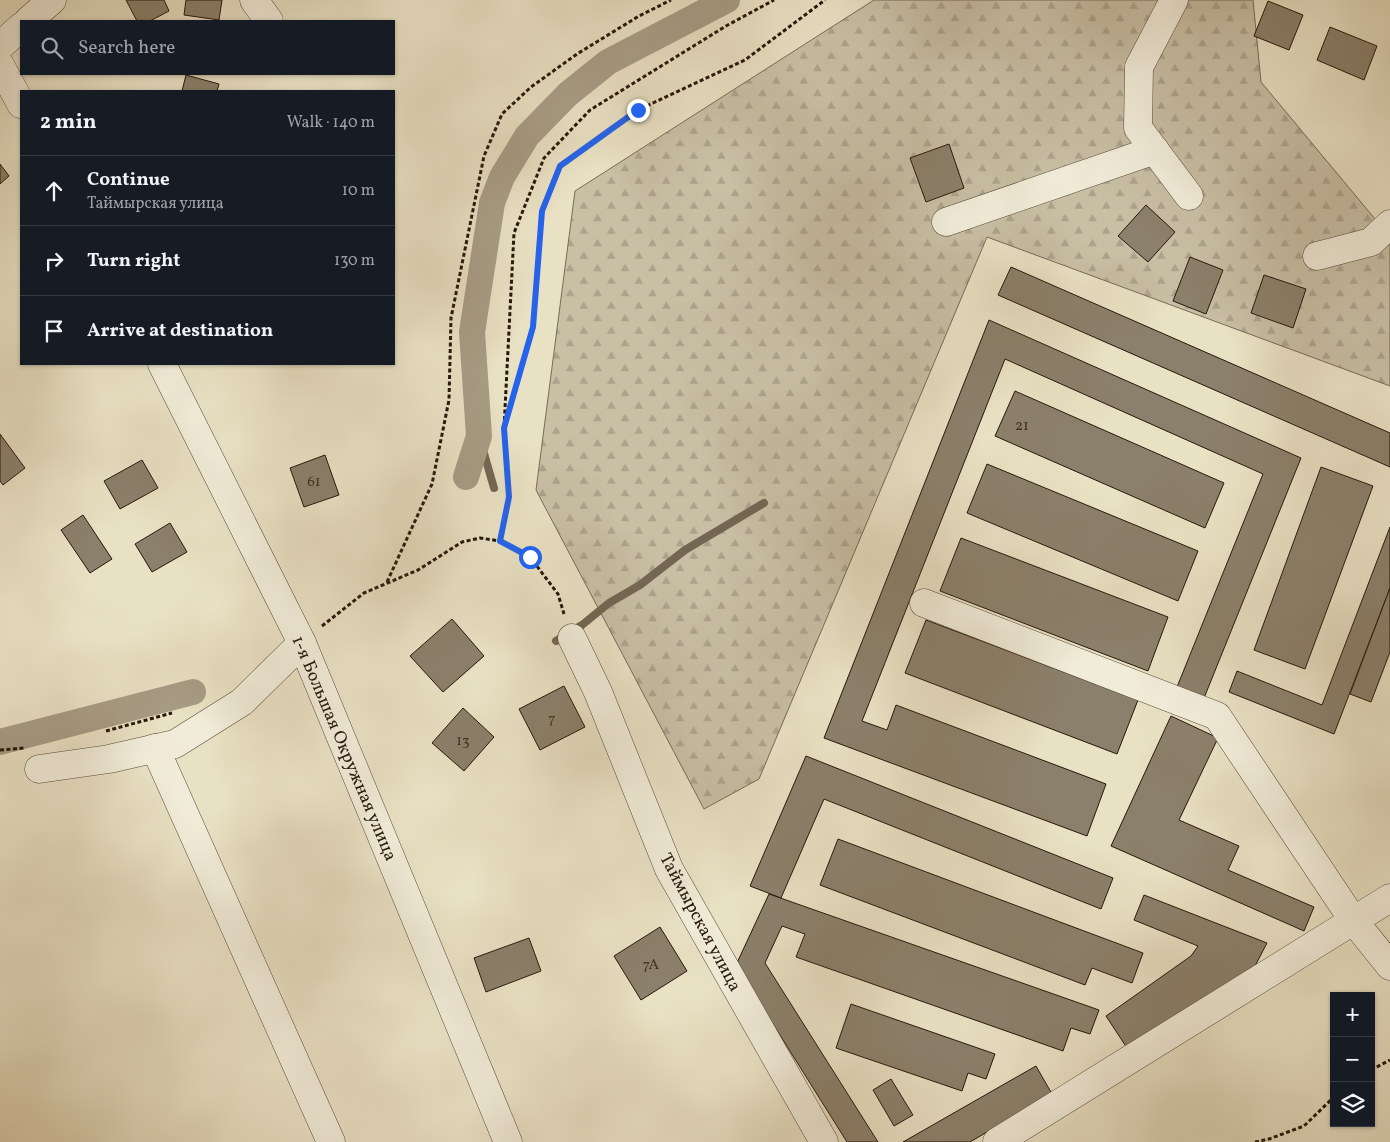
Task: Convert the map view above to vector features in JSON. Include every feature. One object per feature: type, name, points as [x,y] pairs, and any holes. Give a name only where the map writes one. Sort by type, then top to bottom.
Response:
[{"type":"street","points":[[29,20],[52,0]]},
{"type":"street","points":[[254,0],[268,20]]},
{"type":"street","points":[[1174,0],[1140,67],[1138,128],[1189,196]]},
{"type":"street","points":[[0,46],[20,28]]},
{"type":"street","points":[[0,65],[20,102]]},
{"type":"street","points":[[946,222],[1154,150]]},
{"type":"street","points":[[1317,256],[1371,242],[1390,224]]},
{"type":"street","name":"1-я Большая Окружная улица","points":[[162,365],[302,644],[508,1142]]},
{"type":"street","points":[[924,603],[1216,716],[1353,920],[1390,966]]},
{"type":"street","name":"Таймырская улица","points":[[569,629],[598,692],[669,869],[824,1142]]},
{"type":"street","points":[[35,758],[109,759],[175,744],[242,702],[302,644]]},
{"type":"street","points":[[155,748],[331,1142]]},
{"type":"street","points":[[997,1142],[1390,898]]},
{"type":"path","points":[[387,582],[432,484],[450,400],[451,318],[484,156],[502,114],[531,86],[578,54],[639,16],[671,0]]},
{"type":"path","points":[[500,541],[509,497],[504,428],[514,233],[544,158],[590,110],[726,26],[774,0]]},
{"type":"path","points":[[504,428],[533,327],[542,211],[560,166],[638,110],[745,60],[824,0]]},
{"type":"path","points":[[302,644],[364,593],[418,570],[462,542],[480,538],[500,541],[530,557],[558,594],[569,629]]},
{"type":"path","points":[[101,732],[174,712]]},
{"type":"path","points":[[0,750],[35,758]]},
{"type":"path","points":[[1375,1068],[1390,1060]]},
{"type":"path","points":[[1255,1142],[1304,1126],[1330,1101]]},
{"type":"green space","points":[[874,0],[1253,0],[1261,82],[1390,237],[1390,386],[987,237],[759,779],[704,809],[536,490],[575,191]]},
{"type":"building","points":[[126,0],[164,0],[169,11],[152,20],[136,20]]},
{"type":"building","points":[[186,0],[222,0],[219,20],[184,15]]},
{"type":"building","points":[[1268,1],[1303,15],[1289,50],[1254,36]]},
{"type":"building","points":[[1330,27],[1377,46],[1364,80],[1317,60]]},
{"type":"building","points":[[186,75],[219,84],[217,90],[182,90]]},
{"type":"building","points":[[949,144],[964,188],[926,202],[910,158]]},
{"type":"building","points":[[0,164],[9,176],[0,184]]},
{"type":"building","points":[[1146,205],[1175,232],[1148,262],[1118,236]]},
{"type":"building","points":[[1190,257],[1223,270],[1206,314],[1173,301]]},
{"type":"building","points":[[1011,267],[1390,433],[1390,467],[998,295]]},
{"type":"building","points":[[1264,275],[1306,289],[1293,328],[1251,313]]},
{"type":"building","points":[[989,320],[1301,458],[1204,698],[1177,687],[1263,474],[1005,359],[862,721],[887,730],[896,705],[1106,784],[1087,836],[824,738]]},
{"type":"building","points":[[1015,391],[1224,483],[1205,528],[995,436]]},
{"type":"building","points":[[0,434],[25,468],[3,485],[0,481]]},
{"type":"building","points":[[325,455],[339,495],[304,507],[290,468]]},
{"type":"building","points":[[142,460],[158,488],[120,509],[104,481]]},
{"type":"building","points":[[987,464],[1198,551],[1178,601],[967,513]]},
{"type":"building","points":[[1321,467],[1373,486],[1305,669],[1254,650]]},
{"type":"building","points":[[83,515],[112,559],[90,573],[61,530]]},
{"type":"building","points":[[170,523],[187,552],[152,572],[135,544]]},
{"type":"building","points":[[1390,527],[1390,588],[1334,734],[1229,692],[1237,671],[1322,705]]},
{"type":"building","points":[[961,538],[1168,617],[1148,671],[940,591]]},
{"type":"building","points":[[1390,588],[1390,652],[1371,702],[1350,694]]},
{"type":"building","points":[[452,619],[484,656],[443,692],[410,656]]},
{"type":"building","points":[[926,620],[1138,700],[1117,754],[905,673]]},
{"type":"building","points":[[564,686],[585,727],[540,750],[519,709]]},
{"type":"building","points":[[463,708],[494,737],[464,771],[432,743]]},
{"type":"building","points":[[1171,716],[1218,738],[1179,820],[1239,846],[1228,870],[1314,907],[1304,931],[1111,846]]},
{"type":"building","points":[[806,756],[1113,878],[1101,909],[824,799],[781,898],[750,886]]},
{"type":"building","points":[[838,839],[1143,953],[1132,983],[1092,968],[1085,985],[820,885]]},
{"type":"building","points":[[769,894],[1099,1010],[1090,1034],[1071,1028],[1063,1051],[796,957],[805,934],[782,926],[765,963],[878,1142],[847,1142],[736,965]]},
{"type":"building","points":[[1144,895],[1267,943],[1255,966],[1127,1048],[1106,1016],[1191,956],[1198,946],[1134,920]]},
{"type":"building","points":[[660,927],[687,971],[641,1000],[614,956]]},
{"type":"building","points":[[529,938],[541,971],[486,992],[474,958]]},
{"type":"building","points":[[851,1004],[995,1054],[986,1079],[968,1073],[962,1091],[836,1048]]},
{"type":"building","points":[[1036,1066],[1052,1094],[970,1142],[903,1142]]},
{"type":"building","points":[[891,1079],[913,1115],[894,1126],[873,1090]]},
{"type":"waterway","points":[[466,477],[479,436],[472,332],[492,203],[502,177],[527,136],[568,94],[608,62],[727,0]]},
{"type":"waterway","points":[[479,436],[494,488]]},
{"type":"waterway","points":[[556,641],[582,625],[609,603],[640,585],[685,550],[764,503]]},
{"type":"waterway","points":[[0,742],[193,692]]},
{"type":"route","points":[[530,557],[500,541],[509,497],[504,428],[533,327],[542,211],[560,166],[638,110]]}]
